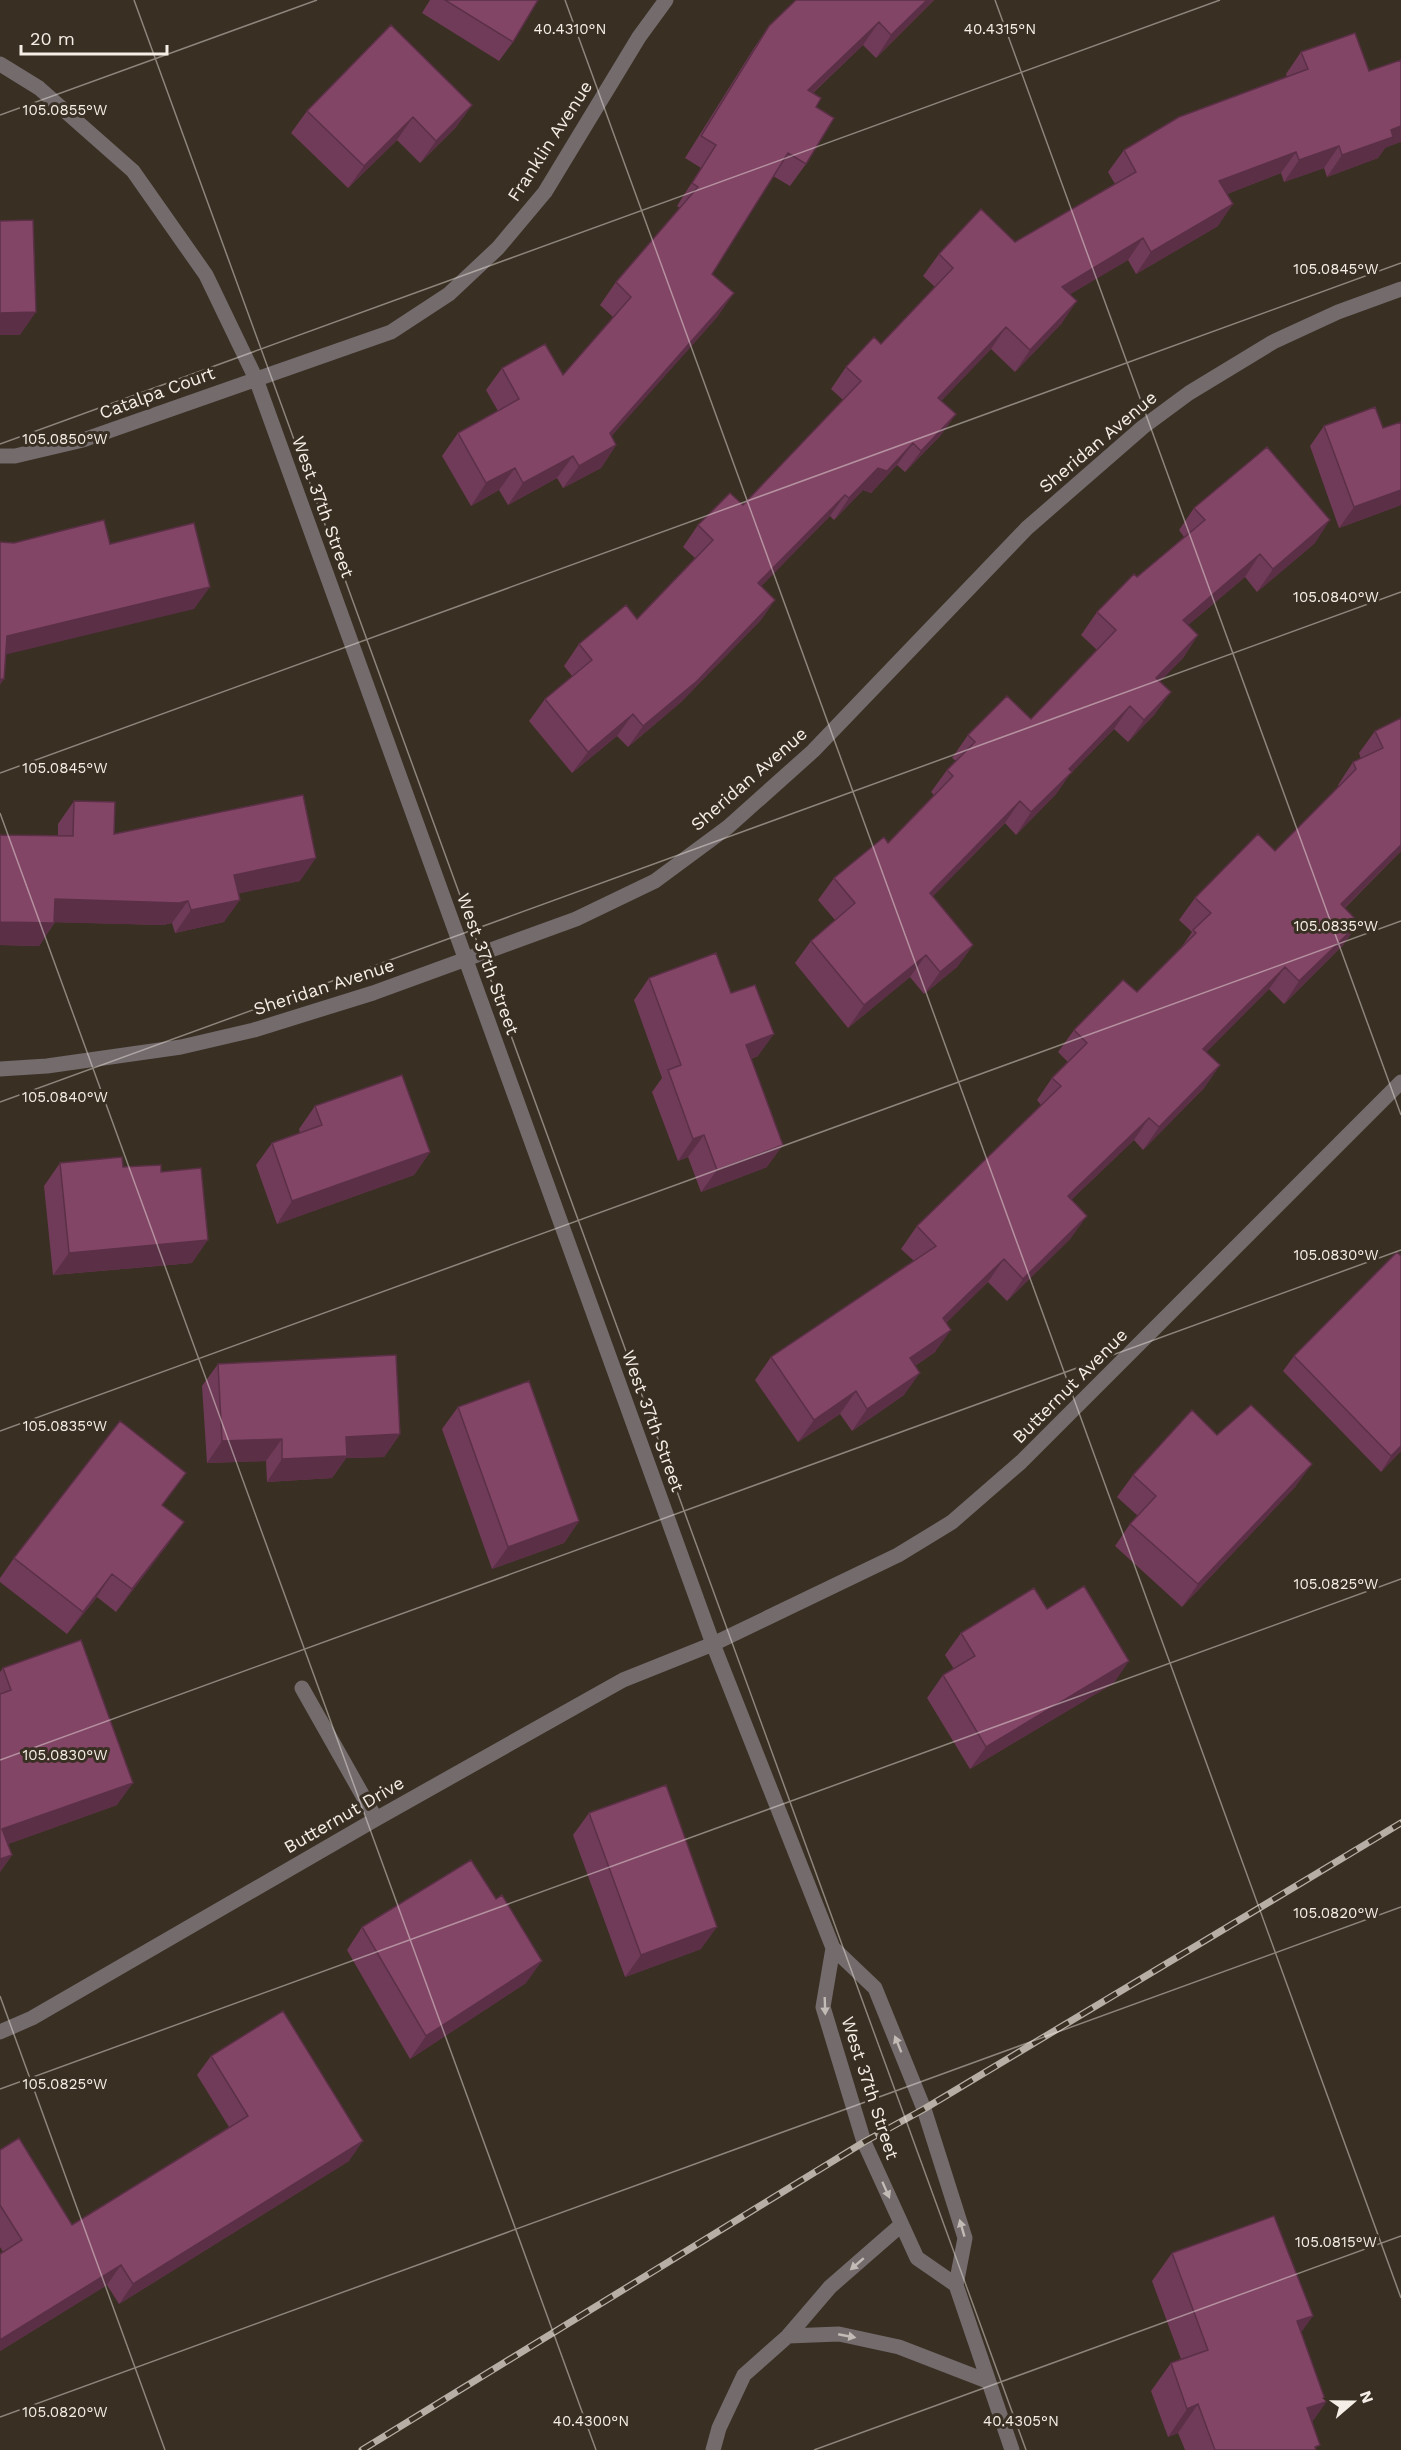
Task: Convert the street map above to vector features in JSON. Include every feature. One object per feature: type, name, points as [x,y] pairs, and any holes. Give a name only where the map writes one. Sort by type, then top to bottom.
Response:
[{"type":"street","name":"Franklin Avenue","points":[[256,379],[391,332],[449,294],[474,271],[498,248],[545,192],[639,38],[666,0]]},
{"type":"street","name":"West 37th Street","points":[[0,64],[39,88],[133,171],[206,275],[256,379],[713,1644],[833,1948],[875,1988],[924,2109],[965,2238],[956,2285],[1012,2450]]},
{"type":"street","name":"Sheridan Avenue","points":[[0,1069],[47,1066],[181,1047],[254,1030],[373,993],[576,919],[655,881],[728,827],[813,751],[1027,528],[1143,427],[1189,393],[1273,342],[1338,312],[1401,289]]},
{"type":"street","name":"Catalpa Court","points":[[0,456],[15,456],[83,440],[256,379]]},
{"type":"street","name":"Butternut Avenue","points":[[713,1644],[898,1555],[952,1522],[1021,1462],[1401,1082]]},
{"type":"street","name":"Butternut Drive","points":[[0,2032],[32,2019],[376,1819],[623,1680],[713,1644]]},
{"type":"street","points":[[302,1688],[376,1819]]},
{"type":"street","name":"West 37th Street","points":[[833,1948],[823,2007],[864,2142],[917,2258],[956,2285]]},
{"type":"street","points":[[713,2450],[719,2428],[744,2375],[788,2336],[830,2287],[901,2225]]},
{"type":"street","points":[[788,2336],[839,2334],[899,2347],[987,2381]]},
{"type":"building","points":[[445,0],[538,0],[513,42]]},
{"type":"building","points":[[796,0],[927,0],[891,35],[879,22],[808,90],[821,98],[816,107],[834,118],[806,164],[788,153],[712,274],[734,293],[610,433],[616,445],[579,466],[573,456],[523,483],[515,468],[486,483],[458,433],[519,399],[502,368],[545,344],[563,375],[631,297],[616,282],[698,187],[692,183],[716,145],[701,136],[769,26]]},
{"type":"building","points":[[391,25],[472,105],[436,141],[413,117],[364,166],[307,111]]},
{"type":"building","points":[[1355,33],[1369,71],[1401,60],[1401,126],[1391,130],[1393,137],[1342,155],[1339,146],[1299,160],[1296,152],[1219,181],[1233,204],[1151,252],[1143,238],[1062,287],[1077,301],[1030,350],[1006,327],[938,398],[956,414],[921,451],[913,443],[887,471],[878,468],[849,498],[845,495],[758,583],[775,600],[697,681],[643,726],[633,714],[588,752],[545,699],[592,660],[579,644],[626,605],[637,619],[713,540],[698,525],[730,493],[743,505],[861,381],[846,367],[874,337],[881,344],[953,268],[939,254],[981,209],[1015,242],[1136,172],[1124,150],[1179,117],[1308,69],[1301,52]]},
{"type":"building","points":[[33,220],[36,312],[0,313],[0,221]]},
{"type":"building","points":[[1375,407],[1383,428],[1401,422],[1401,490],[1354,507],[1324,426]]},
{"type":"building","points":[[1267,447],[1330,520],[1273,569],[1260,554],[1183,620],[1198,635],[1156,678],[1171,692],[1144,720],[1130,706],[1069,769],[1072,772],[1031,812],[1020,801],[930,893],[973,945],[940,972],[926,955],[864,1005],[811,941],[855,903],[834,878],[884,837],[888,843],[953,776],[947,770],[975,742],[968,735],[1007,696],[1031,719],[1116,630],[1097,612],[1134,574],[1137,577],[1205,520],[1194,508]]},
{"type":"building","points":[[104,520],[110,544],[194,523],[210,587],[7,636],[4,679],[0,679],[0,542],[14,543]]},
{"type":"building","points":[[1401,718],[1401,845],[1341,904],[1359,923],[1299,981],[1285,967],[1203,1049],[1220,1065],[1159,1127],[1149,1118],[1068,1196],[1087,1216],[1023,1279],[1004,1259],[943,1318],[951,1330],[910,1358],[920,1373],[867,1409],[856,1391],[814,1420],[771,1357],[936,1246],[917,1226],[1061,1086],[1052,1078],[1087,1043],[1074,1030],[1123,980],[1137,992],[1196,933],[1193,930],[1211,913],[1195,898],[1258,834],[1275,851],[1356,769],[1353,762],[1383,748],[1375,731]]},
{"type":"building","points":[[303,795],[316,858],[234,875],[240,900],[191,910],[188,901],[179,903],[55,899],[54,923],[0,922],[0,835],[73,836],[74,801],[115,802],[114,834]]},
{"type":"building","points":[[716,953],[731,993],[755,985],[774,1034],[746,1045],[783,1145],[717,1170],[704,1135],[693,1139],[668,1070],[681,1065],[649,978]]},
{"type":"building","points":[[402,1075],[430,1152],[292,1201],[272,1143],[322,1125],[315,1106]]},
{"type":"building","points":[[122,1157],[123,1167],[161,1165],[161,1172],[201,1168],[208,1240],[69,1253],[60,1163]]},
{"type":"building","points":[[1397,1252],[1401,1256],[1401,1446],[1391,1456],[1294,1356]]},
{"type":"building","points":[[396,1355],[400,1434],[346,1437],[347,1456],[282,1459],[282,1439],[222,1441],[218,1364]]},
{"type":"building","points":[[529,1381],[579,1521],[508,1547],[458,1407]]},
{"type":"building","points":[[1251,1405],[1312,1464],[1198,1584],[1130,1524],[1156,1496],[1133,1475],[1192,1410],[1217,1435]]},
{"type":"building","points":[[120,1421],[186,1473],[162,1505],[184,1522],[132,1589],[112,1574],[83,1612],[14,1558]]},
{"type":"building","points":[[1084,1586],[1129,1661],[986,1747],[943,1675],[975,1656],[961,1633],[1034,1588],[1047,1609]]},
{"type":"building","points":[[81,1640],[133,1783],[2,1829],[12,1855],[0,1859],[0,1694],[11,1690],[3,1668]]},
{"type":"building","points":[[666,1785],[717,1927],[641,1955],[589,1813]]},
{"type":"building","points":[[471,1860],[496,1899],[502,1895],[542,1961],[426,2036],[362,1927]]},
{"type":"building","points":[[283,2011],[363,2141],[133,2284],[121,2265],[0,2340],[0,2254],[22,2240],[0,2205],[0,2150],[19,2138],[72,2225],[248,2116],[211,2056]]},
{"type":"building","points":[[1274,2216],[1313,2316],[1297,2321],[1326,2402],[1307,2408],[1320,2445],[1315,2447],[1316,2450],[1215,2450],[1198,2404],[1187,2409],[1171,2363],[1208,2350],[1172,2253]]},
{"type":"railway","points":[[362,2450],[864,2142],[924,2109],[1401,1823]]}]
